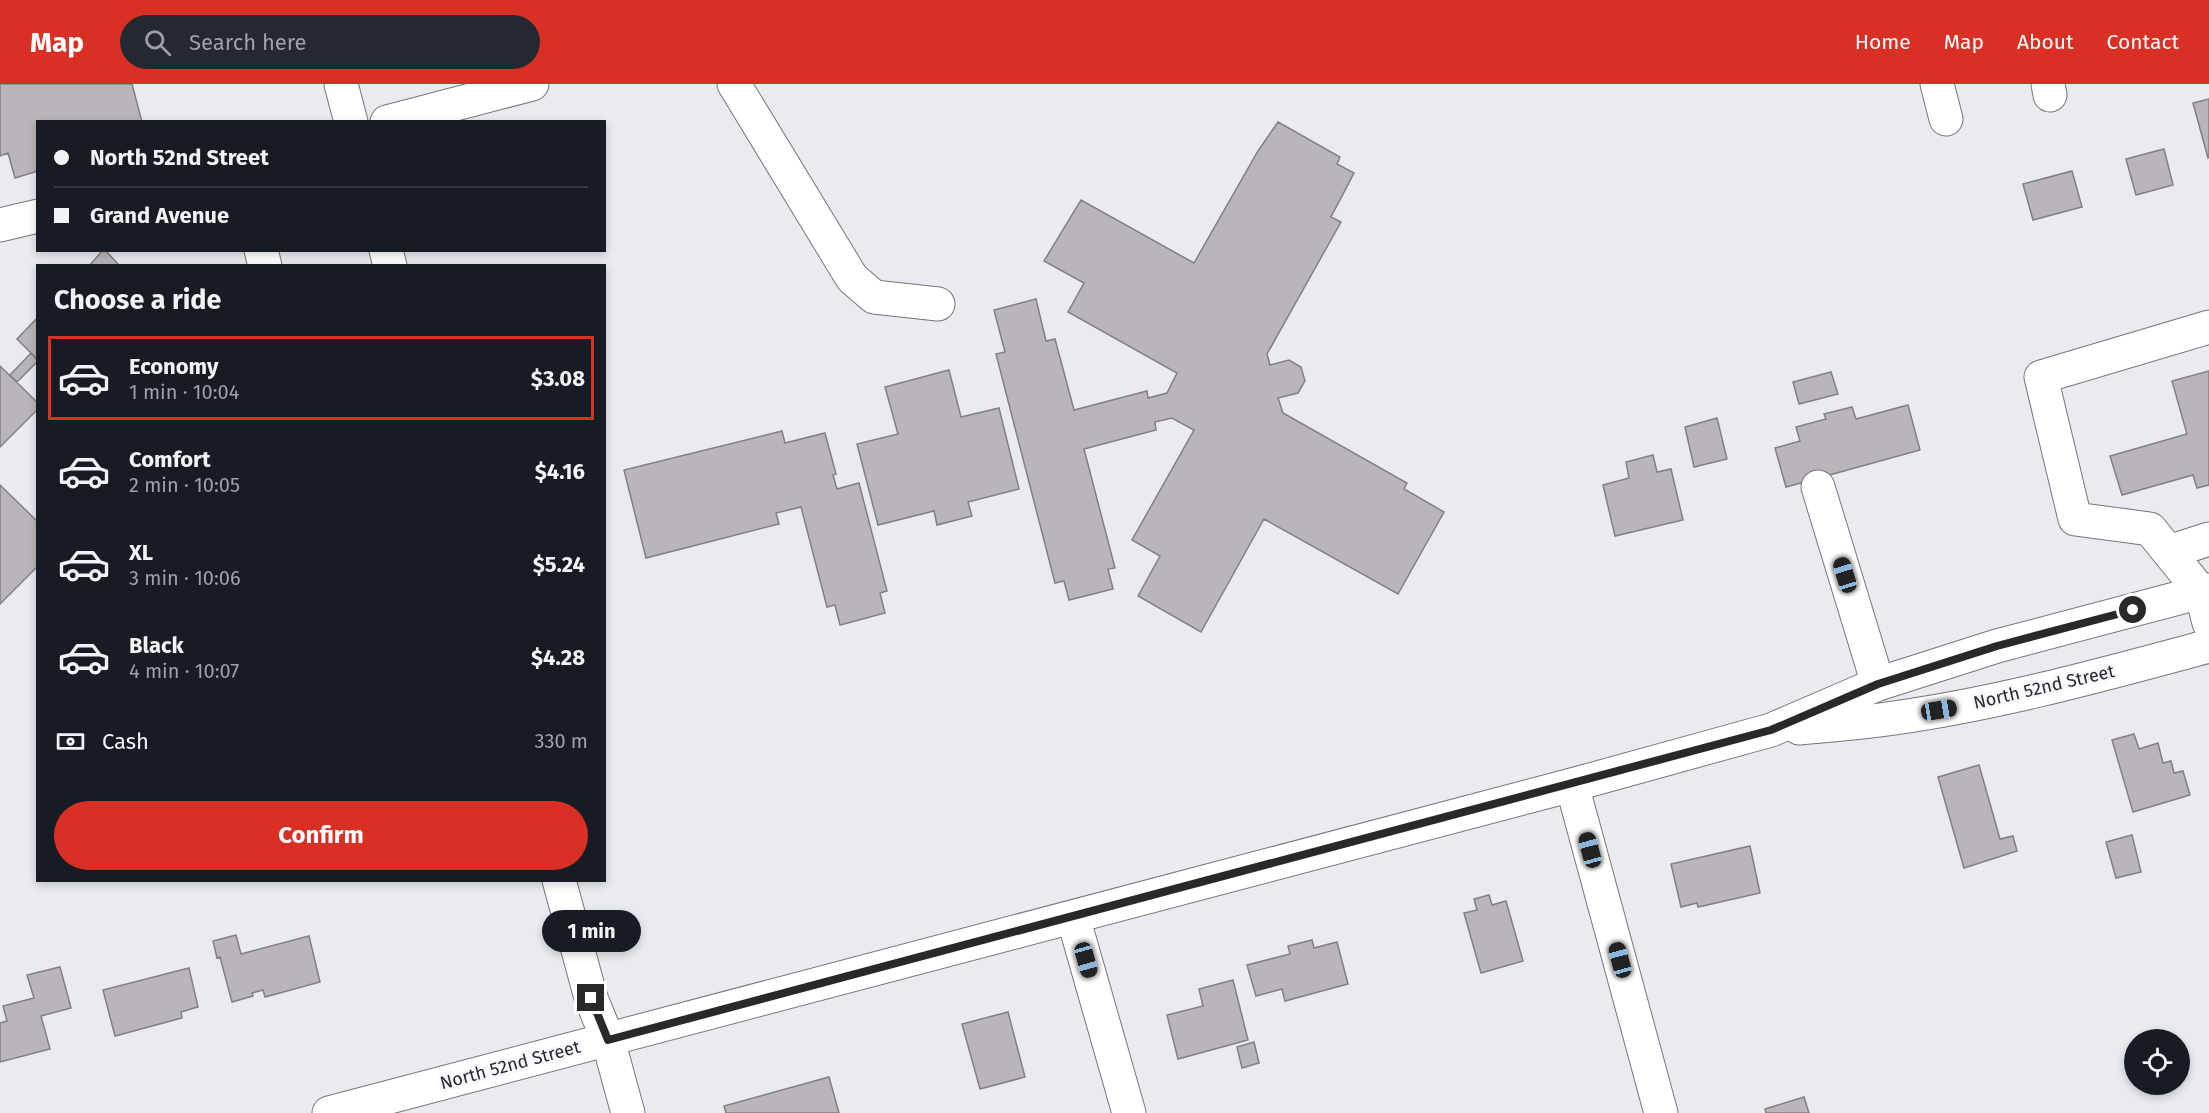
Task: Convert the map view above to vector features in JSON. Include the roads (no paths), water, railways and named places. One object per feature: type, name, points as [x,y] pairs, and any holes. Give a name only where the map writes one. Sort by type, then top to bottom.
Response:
[{"type":"main road","points":[[341,84],[350,120]]},
{"type":"main road","points":[[395,120],[532,84]]},
{"type":"main road","points":[[734,84],[852,278],[874,297],[938,304]]},
{"type":"main road","points":[[1937,84],[1946,119]]},
{"type":"main road","points":[[0,225],[36,216]]},
{"type":"main road","points":[[2209,327],[2041,377],[2075,519],[2150,529],[2205,591],[2209,624]]},
{"type":"main road","points":[[1818,487],[1878,684]]},
{"type":"main road","points":[[2169,552],[2209,539]]},
{"type":"main road","name":"North 52nd Street","points":[[329,1113],[1572,785],[1771,730],[1878,684],[1997,646],[2205,591]]},
{"type":"main road","name":"North 52nd Street","points":[[1771,730],[1872,721],[1962,706],[2079,681],[2209,646]]},
{"type":"main road","points":[[1572,785],[1661,1113]]},
{"type":"main road","points":[[560,882],[591,998],[608,1040],[628,1113]]},
{"type":"main road","points":[[1073,917],[1129,1113]]}]
